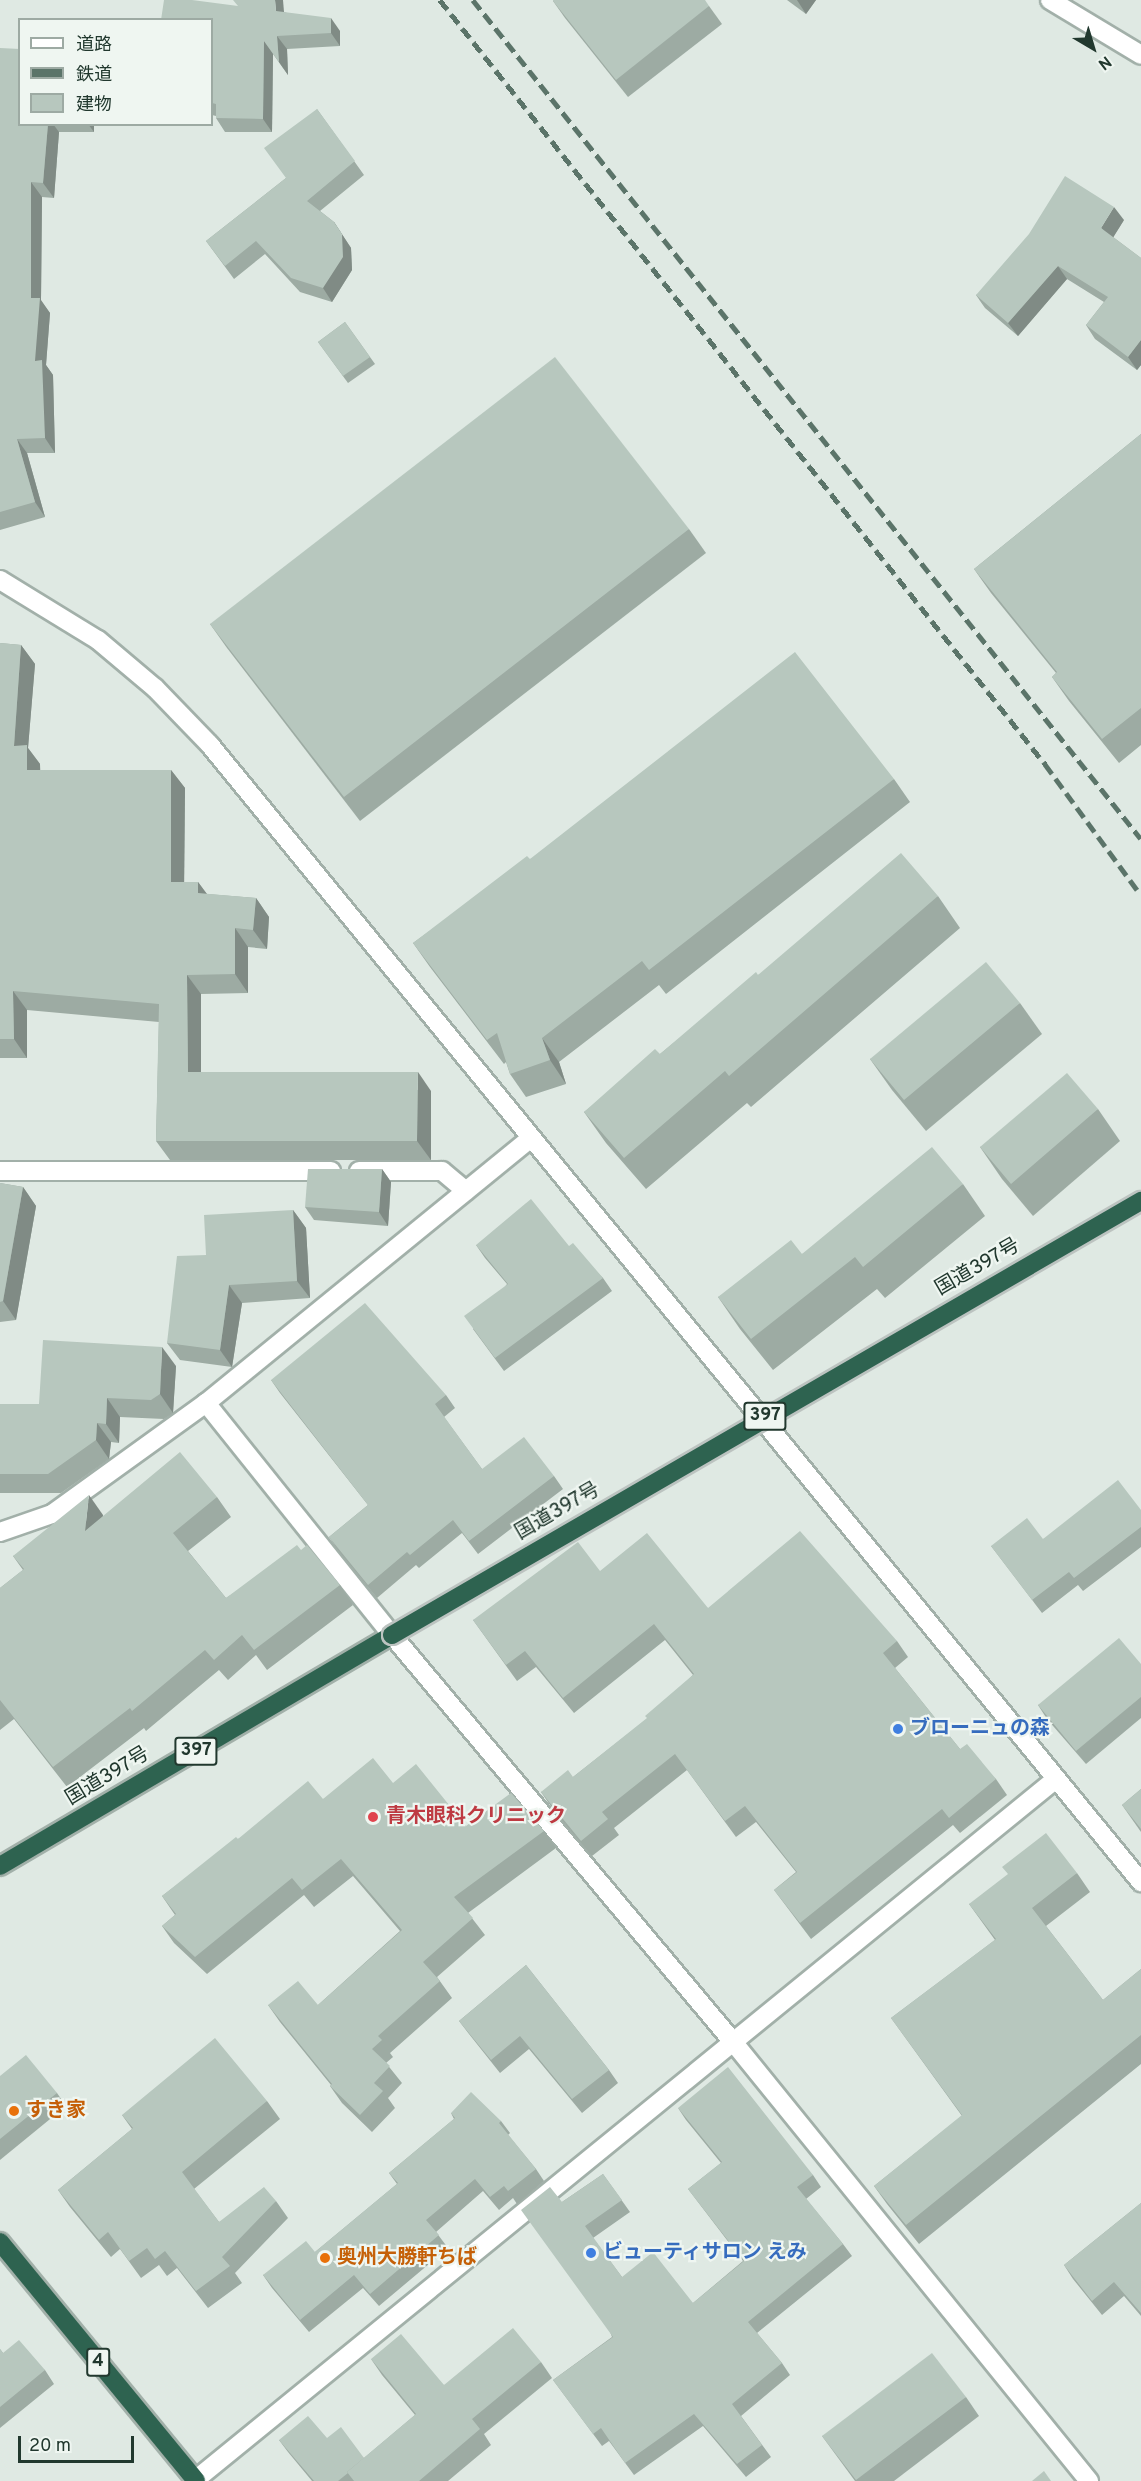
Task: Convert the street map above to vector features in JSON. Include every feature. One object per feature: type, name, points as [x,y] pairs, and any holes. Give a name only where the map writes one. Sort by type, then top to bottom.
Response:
[{"type":"highway","name":"国道397号","points":[[0,1866],[392,1635],[1141,1201]]},
{"type":"highway","name":"4","points":[[0,2242],[195,2481]]},
{"type":"street","points":[[1051,0],[1141,55]]},
{"type":"street","points":[[0,580],[98,640],[155,688],[210,744],[1141,1882]]},
{"type":"street","points":[[0,1532],[52,1514],[206,1403],[531,1138]]},
{"type":"street","points":[[0,1171],[442,1171],[466,1191]]},
{"type":"street","points":[[206,1403],[392,1635],[734,2043],[1089,2481]]},
{"type":"street","points":[[195,2481],[1056,1779]]},
{"type":"building","points":[[164,0],[192,0],[238,6],[233,0],[275,0],[276,11],[331,18],[331,33],[277,36],[279,62],[264,41],[263,119],[216,118],[216,104],[213,103],[213,18],[161,18]]},
{"type":"building","points":[[553,0],[705,0],[709,6],[616,80]]},
{"type":"building","points":[[0,48],[18,49],[18,126],[48,126],[43,183],[31,182],[31,298],[40,298],[35,361],[42,360],[45,438],[17,439],[35,502],[0,512]]},
{"type":"building","points":[[317,109],[355,161],[307,201],[334,222],[342,234],[343,257],[323,288],[291,278],[256,241],[225,266],[206,241],[286,178],[264,148]]},
{"type":"building","points":[[1065,176],[1114,207],[1101,228],[1141,258],[1141,340],[1128,357],[1086,325],[1108,297],[1058,266],[1008,323],[976,295],[1029,234]]},
{"type":"building","points":[[345,322],[370,357],[343,376],[318,342]]},
{"type":"building","points":[[555,357],[689,529],[344,797],[210,624]]},
{"type":"building","points":[[1141,434],[1141,708],[1102,739],[1052,677],[1057,672],[974,569]]},
{"type":"building","points":[[0,643],[21,645],[14,746],[27,745],[27,770],[171,770],[171,882],[198,882],[198,893],[256,898],[253,930],[235,928],[235,974],[187,975],[188,1072],[418,1072],[417,1141],[156,1141],[159,1004],[13,991],[14,1039],[0,1039]]},
{"type":"building","points":[[795,652],[894,779],[649,970],[642,961],[542,1038],[550,1060],[510,1074],[497,1033],[487,1040],[413,943],[527,856],[530,859]]},
{"type":"building","points":[[901,853],[938,896],[729,1076],[725,1071],[624,1158],[584,1112],[655,1049],[660,1054],[756,972],[758,975]]},
{"type":"building","points":[[986,962],[1020,1003],[904,1100],[870,1059]]},
{"type":"building","points":[[1067,1073],[1098,1109],[1011,1184],[980,1147]]},
{"type":"building","points":[[932,1147],[963,1184],[863,1267],[855,1257],[751,1339],[718,1297],[791,1240],[802,1254]]},
{"type":"building","points":[[308,1169],[382,1169],[379,1212],[305,1207]]},
{"type":"building","points":[[0,1183],[23,1187],[3,1301],[0,1302]]},
{"type":"building","points":[[531,1199],[569,1246],[573,1243],[603,1278],[495,1358],[464,1316],[508,1284],[476,1245]]},
{"type":"building","points":[[293,1210],[297,1281],[229,1285],[220,1350],[167,1343],[177,1256],[206,1255],[204,1215]]},
{"type":"building","points":[[365,1303],[446,1395],[435,1404],[482,1469],[524,1437],[554,1476],[469,1541],[453,1520],[410,1555],[407,1552],[368,1585],[329,1537],[368,1505],[271,1380]]},
{"type":"building","points":[[43,1340],[162,1347],[160,1394],[151,1400],[107,1398],[106,1424],[97,1423],[96,1440],[48,1474],[0,1474],[0,1404],[39,1404]]},
{"type":"building","points":[[180,1452],[217,1497],[173,1533],[226,1598],[297,1545],[301,1550],[307,1545],[340,1585],[254,1650],[242,1635],[214,1660],[205,1650],[132,1711],[130,1708],[53,1767],[0,1700],[0,1588],[24,1569],[13,1556],[89,1495],[85,1531]]},
{"type":"building","points":[[1118,1480],[1141,1510],[1141,1527],[1074,1578],[1069,1572],[1032,1600],[991,1546],[1027,1518],[1043,1539]]},
{"type":"building","points":[[800,1531],[897,1641],[883,1653],[960,1749],[967,1744],[996,1779],[949,1818],[942,1809],[800,1923],[774,1890],[797,1872],[745,1806],[725,1821],[675,1754],[602,1812],[608,1819],[581,1841],[541,1792],[568,1770],[573,1777],[647,1718],[645,1716],[694,1674],[654,1624],[563,1698],[525,1651],[506,1665],[473,1620],[578,1542],[600,1571],[647,1533],[708,1608]]},
{"type":"building","points":[[1119,1638],[1141,1664],[1141,1697],[1076,1751],[1038,1705]]},
{"type":"building","points":[[373,1758],[393,1783],[416,1764],[466,1826],[511,1793],[544,1831],[454,1897],[473,1918],[423,1962],[440,1981],[378,2036],[382,2040],[372,2049],[390,2066],[374,2083],[383,2091],[360,2115],[330,2086],[332,2084],[268,2005],[298,1981],[318,2005],[402,1930],[341,1859],[302,1890],[292,1878],[195,1957],[162,1926],[176,1914],[162,1896],[236,1837],[238,1839],[308,1781],[323,1799]]},
{"type":"building","points":[[1141,1789],[1141,1829],[1122,1805]]},
{"type":"building","points":[[1046,1833],[1077,1873],[1032,1908],[1103,2000],[1141,1969],[1141,2035],[906,2225],[874,2186],[962,2115],[891,2018],[996,1939],[969,1904],[1008,1874],[1002,1867]]},
{"type":"building","points":[[526,1965],[609,2070],[572,2099],[520,2036],[491,2060],[459,2021]]},
{"type":"building","points":[[215,2038],[267,2101],[182,2172],[219,2222],[264,2187],[276,2201],[222,2257],[230,2266],[196,2291],[165,2251],[155,2259],[147,2248],[129,2261],[108,2232],[99,2240],[58,2190],[133,2128],[122,2115]]},
{"type":"building","points":[[26,2055],[57,2093],[0,2139],[0,2076]]},
{"type":"building","points":[[728,2067],[813,2175],[797,2187],[843,2244],[748,2322],[782,2363],[732,2404],[762,2445],[737,2464],[694,2414],[625,2463],[601,2428],[593,2434],[553,2380],[613,2337],[521,2210],[550,2187],[562,2202],[603,2174],[622,2200],[585,2226],[622,2277],[653,2252],[693,2303],[744,2261],[688,2189],[722,2162],[678,2108]]},
{"type":"building","points":[[471,2092],[501,2121],[499,2123],[536,2169],[508,2191],[504,2186],[490,2197],[475,2179],[426,2220],[439,2235],[370,2294],[354,2275],[300,2320],[263,2275],[306,2241],[315,2252],[398,2183],[389,2173],[455,2118],[451,2113]]},
{"type":"building","points":[[1141,2203],[1141,2313],[1114,2282],[1092,2301],[1064,2265]]},
{"type":"building","points":[[513,2328],[541,2362],[472,2419],[480,2429],[419,2481],[354,2481],[347,2472],[416,2414],[371,2359],[401,2334],[444,2385]]},
{"type":"building","points":[[19,2340],[45,2370],[0,2407],[0,2349],[3,2353]]},
{"type":"building","points":[[932,2353],[966,2397],[856,2480],[822,2436]]},
{"type":"building","points":[[308,2416],[327,2438],[341,2427],[364,2458],[338,2481],[314,2481],[279,2440]]},
{"type":"building","points":[[1044,2471],[1051,2481],[1032,2481]]},
{"type":"railway","points":[[440,0],[1045,764],[1141,895]]},
{"type":"railway","points":[[473,0],[1141,839]]},
{"type":"place","name":"ブローニュの森","points":[[898,1729]]},
{"type":"place","name":"青木眼科クリニック","points":[[373,1817]]},
{"type":"place","name":"すき家","points":[[14,2111]]},
{"type":"place","name":"ビューティサロン えみ","points":[[591,2253]]},
{"type":"place","name":"奥州大勝軒ちば","points":[[325,2258]]}]
